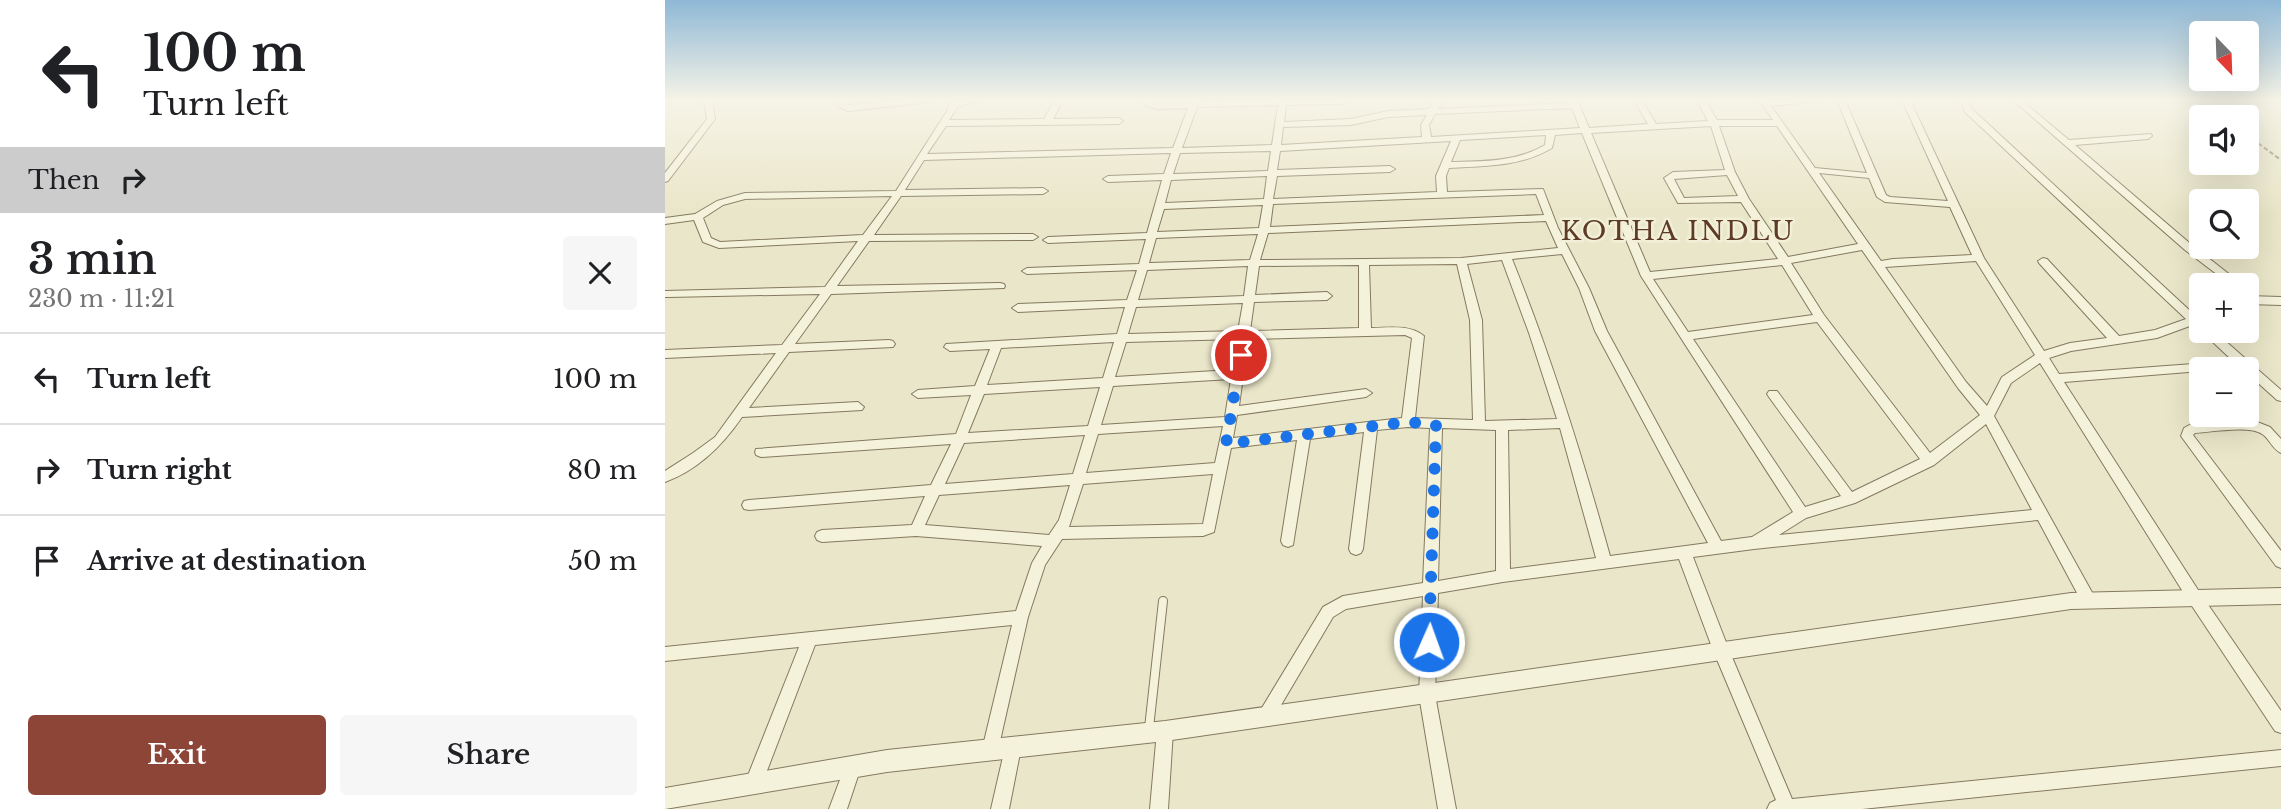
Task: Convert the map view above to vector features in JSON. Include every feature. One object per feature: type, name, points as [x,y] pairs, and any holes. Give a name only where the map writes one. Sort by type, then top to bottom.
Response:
[{"type":"street","points":[[665,179],[698,138]]},
{"type":"street","points":[[665,477],[698,457],[719,440],[899,192],[934,138]]},
{"type":"street","points":[[990,750],[1021,617],[1039,563],[1057,537],[1153,235],[1167,178],[1182,138]]},
{"type":"street","points":[[822,536],[916,530],[1057,537],[1209,528],[1231,416],[1254,264],[1264,231],[1278,138]]},
{"type":"street","points":[[921,157],[1177,152],[1476,138]]},
{"type":"street","points":[[1445,165],[1495,162],[1529,155],[1549,146],[1551,138]]},
{"type":"street","points":[[1591,138],[1646,276],[1802,514]]},
{"type":"street","points":[[1719,138],[1730,172],[1744,200],[1820,318],[1929,461]]},
{"type":"street","points":[[1789,138],[1962,385],[1988,415],[2089,601]]},
{"type":"street","points":[[1857,138],[1884,199],[1953,204]]},
{"type":"street","points":[[1923,138],[1979,258],[2195,598],[2281,725]]},
{"type":"street","points":[[1999,138],[2149,281],[2189,313]]},
{"type":"street","points":[[2061,138],[2189,248],[2222,273]]},
{"type":"street","points":[[2067,143],[2128,138]]},
{"type":"street","points":[[1442,194],[1441,176],[1456,139]]},
{"type":"street","points":[[1108,179],[1390,169]]},
{"type":"street","points":[[1812,170],[1873,176]]},
{"type":"street","points":[[1730,172],[1673,175],[1669,178],[1681,201],[1744,200]]},
{"type":"street","points":[[1160,206],[1537,190],[1542,192],[1549,218],[1584,288],[1601,331],[1718,549]]},
{"type":"street","points":[[665,221],[698,217],[720,203],[745,196],[1043,191]]},
{"type":"street","points":[[698,217],[708,240],[719,244],[866,238],[1033,236]]},
{"type":"street","points":[[1048,240],[1549,218]]},
{"type":"street","points":[[1646,276],[1785,261],[1865,246]]},
{"type":"street","points":[[1027,271],[1461,261],[1565,251]]},
{"type":"street","points":[[1506,258],[1528,312],[1566,423],[1605,563]]},
{"type":"street","points":[[1879,265],[1979,258]]},
{"type":"street","points":[[1461,261],[1476,320],[1479,426]]},
{"type":"street","points":[[2043,261],[2116,340]]},
{"type":"street","points":[[1364,264],[1365,332]]},
{"type":"street","points":[[668,294],[1000,286]]},
{"type":"street","points":[[1018,308],[1327,296]]},
{"type":"street","points":[[2259,302],[2278,304]]},
{"type":"street","points":[[1684,336],[1820,318]]},
{"type":"street","points":[[1754,543],[1802,514],[1850,499],[1929,461],[1988,415],[2006,380],[2040,357],[2070,346],[2157,334],[2189,324]]},
{"type":"street","points":[[950,348],[1120,338],[1406,331],[1418,336],[1408,422]]},
{"type":"street","points":[[2221,343],[2238,357]]},
{"type":"street","points":[[665,354],[889,344]]},
{"type":"street","points":[[916,530],[960,439],[996,347]]},
{"type":"street","points":[[2055,378],[2189,368]]},
{"type":"street","points":[[918,394],[1238,374]]},
{"type":"street","points":[[2259,376],[2281,397]]},
{"type":"street","points":[[761,452],[1093,429],[1231,416],[1366,393]]},
{"type":"street","points":[[1773,394],[1850,499]]},
{"type":"street","points":[[738,413],[858,407]]},
{"type":"street","points":[[1226,444],[1408,422],[1479,426],[1566,423]]},
{"type":"street","points":[[1436,425],[1427,695],[1447,809]]},
{"type":"street","points":[[2281,448],[2266,430],[2252,425],[2193,428],[2188,431],[2187,436],[2281,562]]},
{"type":"street","points":[[1502,426],[1503,576]]},
{"type":"street","points":[[1356,549],[1371,427]]},
{"type":"street","points":[[1288,541],[1304,436]]},
{"type":"street","points":[[749,505],[1220,468]]},
{"type":"street","points":[[1265,716],[1328,612],[1335,606],[1503,576],[1754,543],[2043,514]]},
{"type":"street","points":[[1684,553],[1782,808],[2281,758]]},
{"type":"street","points":[[672,801],[754,783],[853,767],[1157,732],[1427,695],[1721,650],[2089,601],[2281,596]]},
{"type":"street","points":[[665,654],[1021,617]]},
{"type":"street","points":[[754,783],[810,639]]},
{"type":"street","points":[[1157,732],[1159,809]]},
{"type":"street","points":[[1000,809],[1013,748]]},
{"type":"street","points":[[838,809],[853,767]]},
{"type":"lane","points":[[1157,732],[1163,601]]},
{"type":"path","points":[[2259,144],[2281,160]]},
{"type":"district","name":"KOTHA INDLU","points":[[1678,231]]},
{"type":"route","points":[[1241,355],[1226,444],[1408,422],[1436,425],[1429,642]]}]
